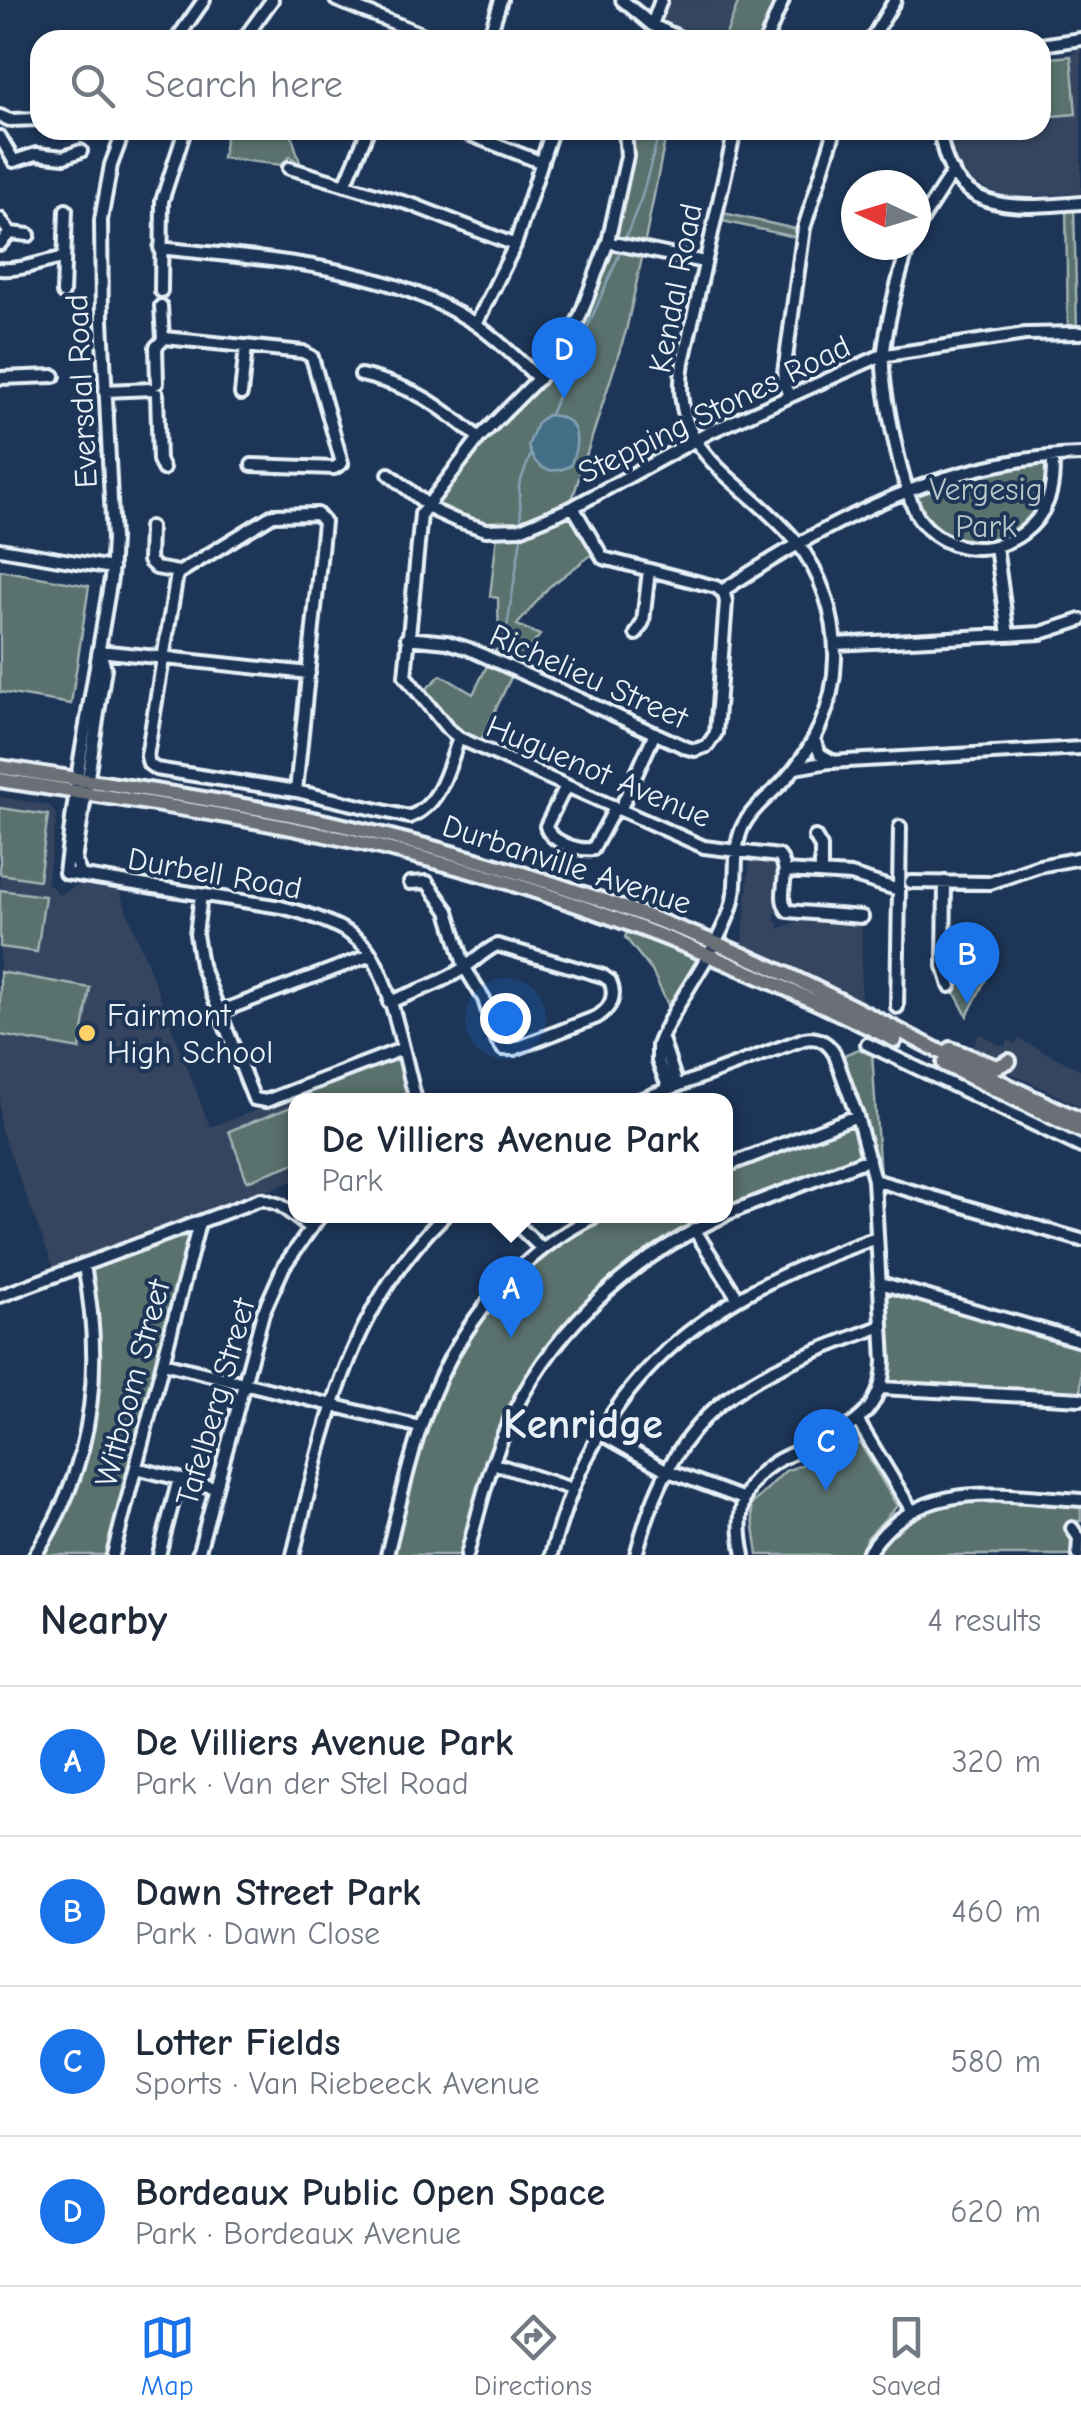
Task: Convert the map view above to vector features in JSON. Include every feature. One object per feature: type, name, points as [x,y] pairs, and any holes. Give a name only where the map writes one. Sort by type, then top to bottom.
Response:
[{"type":"main road","name":"Durbanville Avenue","points":[[0,767],[417,856],[712,948],[1081,1120]]},
{"type":"main road","name":"Durbanville Avenue","points":[[0,780],[81,787]]},
{"type":"main road","name":"Durbanville Avenue","points":[[712,948],[1081,1130]]},
{"type":"main road","points":[[896,1031],[994,1066],[1002,1067],[1010,1061]]},
{"type":"street","points":[[183,30],[204,0]]},
{"type":"street","points":[[250,30],[272,0]]},
{"type":"street","points":[[336,0],[412,30]]},
{"type":"street","points":[[491,30],[500,0]]},
{"type":"street","points":[[622,0],[663,30]]},
{"type":"street","points":[[652,25],[661,0]]},
{"type":"street","points":[[770,30],[783,0]]},
{"type":"street","points":[[877,30],[896,0]]},
{"type":"street","points":[[1051,44],[1081,40]]},
{"type":"street","points":[[0,117],[30,119]]},
{"type":"street","points":[[0,138],[14,161],[36,154],[69,157],[81,152]]},
{"type":"street","name":"Eversdal Road","points":[[81,787],[112,568],[102,220],[111,165],[120,140]]},
{"type":"street","points":[[161,291],[162,201],[182,140]]},
{"type":"street","points":[[345,185],[364,140]]},
{"type":"street","points":[[484,140],[540,162]]},
{"type":"street","points":[[476,324],[515,245],[548,140]]},
{"type":"street","points":[[427,504],[479,438],[539,379],[579,318],[608,242],[628,156],[626,140]]},
{"type":"street","name":"Kendal Road","points":[[673,1087],[657,1056],[662,1036],[712,948],[734,896],[745,822],[796,768],[814,739],[831,691],[834,644],[822,588],[797,542],[711,462],[694,440],[685,419],[680,386],[733,140]]},
{"type":"street","points":[[788,396],[784,380],[802,238],[832,140]]},
{"type":"street","points":[[943,140],[953,171],[975,194],[1004,206],[1081,203]]},
{"type":"street","points":[[289,168],[413,204],[515,245]]},
{"type":"street","points":[[931,205],[953,171]]},
{"type":"street","points":[[64,293],[66,210]]},
{"type":"street","points":[[0,219],[10,232],[28,235]]},
{"type":"street","points":[[0,244],[10,232]]},
{"type":"street","points":[[608,242],[704,262]]},
{"type":"street","points":[[160,248],[348,270],[476,324],[539,379]]},
{"type":"street","points":[[0,269],[24,270],[64,258]]},
{"type":"street","points":[[906,260],[884,354],[905,492],[922,522],[937,536],[966,548],[996,548],[1026,532],[1042,513],[1051,491],[1053,457]]},
{"type":"street","points":[[161,306],[163,339],[156,350],[155,389],[159,460],[163,469]]},
{"type":"street","name":"Stepping Stones Road","points":[[389,474],[427,504],[472,526],[504,531],[536,525],[694,440],[884,354],[1036,332],[1081,334]]},
{"type":"street","points":[[163,339],[312,356],[342,461],[334,468],[252,465]]},
{"type":"street","points":[[241,394],[246,346]]},
{"type":"street","points":[[361,375],[422,394],[479,438]]},
{"type":"street","points":[[0,378],[54,376]]},
{"type":"street","points":[[105,391],[155,389]]},
{"type":"street","points":[[573,507],[601,556],[722,591],[797,542],[905,492],[972,470],[1081,455]]},
{"type":"street","name":"Huguenot Avenue","points":[[427,504],[420,518],[404,669],[406,680],[459,738],[704,846],[779,856],[785,871]]},
{"type":"street","points":[[150,527],[149,562],[156,568],[178,572],[273,515],[294,512],[322,516],[296,791]]},
{"type":"street","points":[[996,548],[1008,636]]},
{"type":"street","points":[[0,549],[112,568]]},
{"type":"street","points":[[636,634],[643,622],[649,570]]},
{"type":"street","points":[[178,572],[147,756],[156,769],[296,791],[402,817],[413,816],[442,786],[459,738]]},
{"type":"street","name":"Richelieu Street","points":[[407,638],[469,649],[696,750],[715,737],[726,602],[722,591]]},
{"type":"street","points":[[834,644],[1008,636],[1048,632],[1080,623]]},
{"type":"street","points":[[100,652],[309,673]]},
{"type":"street","points":[[566,786],[546,826],[553,838],[593,850],[655,734]]},
{"type":"street","points":[[814,739],[820,754],[832,762]]},
{"type":"street","points":[[796,768],[832,762],[1081,748]]},
{"type":"street","points":[[803,758],[832,762]]},
{"type":"street","points":[[81,787],[75,861],[82,876]]},
{"type":"street","name":"Durbell Road","points":[[81,787],[64,873],[311,915],[359,941],[371,955]]},
{"type":"street","points":[[897,1006],[900,827]]},
{"type":"street","points":[[815,838],[822,847],[822,874]]},
{"type":"street","points":[[911,882],[994,882],[1050,863],[1081,858]]},
{"type":"street","points":[[862,918],[788,912],[782,903],[785,871],[851,876],[899,890]]},
{"type":"street","points":[[389,1002],[435,984],[465,968],[484,952],[502,945],[603,976],[610,981],[613,997],[597,1017],[506,1050],[496,1041],[484,999],[465,968],[448,910],[439,894],[424,881],[410,884]]},
{"type":"street","points":[[945,882],[944,966],[950,986]]},
{"type":"street","points":[[201,895],[198,948],[248,1090],[257,1100],[266,1101],[402,1049]]},
{"type":"street","points":[[219,1012],[371,955],[389,1002],[414,1093]]},
{"type":"street","points":[[657,1093],[804,1038],[824,1042],[835,1055],[874,1180],[884,1368],[881,1388],[859,1423],[776,1460],[760,1474],[744,1499],[740,1522],[744,1555]]},
{"type":"street","points":[[867,1044],[1081,1147]]},
{"type":"street","points":[[733,1163],[857,1116]]},
{"type":"street","points":[[733,1212],[868,1159]]},
{"type":"street","points":[[874,1180],[1081,1240]]},
{"type":"street","points":[[0,1296],[262,1199],[271,1200],[288,1212]]},
{"type":"street","name":"Witboom Street","points":[[113,1555],[200,1223]]},
{"type":"street","points":[[303,1223],[310,1228]]},
{"type":"street","name":"Tafelberg Street","points":[[198,1555],[268,1299],[292,1253],[314,1223]]},
{"type":"street","points":[[292,1555],[331,1406],[354,1343],[380,1293],[410,1250],[437,1223]]},
{"type":"street","points":[[515,1223],[542,1250]]},
{"type":"street","points":[[387,1555],[420,1428],[439,1376],[464,1333],[499,1289],[542,1250],[585,1223]]},
{"type":"street","points":[[467,1555],[492,1463],[526,1387],[563,1336],[626,1274],[661,1248],[707,1223]]},
{"type":"street","points":[[694,1229],[737,1297]]},
{"type":"street","points":[[551,1555],[572,1489],[600,1432],[624,1396],[660,1356],[696,1324],[737,1297],[789,1271],[877,1238]]},
{"type":"street","points":[[34,1555],[70,1488],[90,1420],[95,1348],[84,1266]]},
{"type":"street","points":[[880,1283],[1081,1342]]},
{"type":"street","points":[[636,1555],[649,1508],[666,1470],[702,1419],[752,1380],[791,1360],[882,1326]]},
{"type":"street","points":[[163,1363],[420,1428]]},
{"type":"street","points":[[881,1388],[1081,1399]]},
{"type":"street","points":[[859,1423],[912,1511]]},
{"type":"street","points":[[600,1432],[666,1470],[744,1499]]},
{"type":"street","points":[[492,1463],[572,1489]]},
{"type":"street","points":[[136,1468],[215,1488]]},
{"type":"street","points":[[159,1555],[179,1479]]},
{"type":"street","points":[[868,1555],[880,1537],[912,1511],[938,1499],[962,1495],[1081,1500]]},
{"type":"street","points":[[1072,1528],[1078,1538],[1078,1555]]},
{"type":"shaded area","points":[[665,0],[739,0],[728,30],[673,30],[660,19]]},
{"type":"shaded area","points":[[1081,49],[1081,193],[1009,198],[970,181],[951,155],[950,140],[1051,140],[1051,56]]},
{"type":"shaded area","points":[[547,415],[566,420],[575,431],[574,456],[570,466],[562,469],[549,470],[539,465],[528,446],[537,423]]},
{"type":"shaded area","name":"Fairmont High School","points":[[0,797],[49,805],[57,815],[47,882],[60,895],[77,885],[119,890],[210,1127],[288,1099],[288,1183],[55,1271],[0,1128]]},
{"type":"shaded area","points":[[750,858],[779,863],[775,921],[779,923],[778,929],[803,919],[862,923],[861,999],[742,946]]},
{"type":"shaded area","points":[[979,1034],[1004,1047],[1008,1040],[1015,1044],[1019,1039],[1081,1070],[1081,1107],[970,1053]]},
{"type":"green space","points":[[739,0],[778,0],[765,30],[728,30]]},
{"type":"green space","points":[[1071,56],[1076,114],[1051,116],[1051,58]]},
{"type":"green space","points":[[225,140],[293,140],[301,166],[290,156],[282,165],[222,158]]},
{"type":"green space","points":[[629,140],[665,140],[644,246],[619,240],[614,232],[631,154]]},
{"type":"green space","points":[[1074,207],[1077,330],[1068,329],[1066,208]]},
{"type":"green space","points":[[719,212],[800,230],[799,238],[718,220]]},
{"type":"green space","points":[[613,248],[643,253],[626,331],[571,503],[507,526],[479,522],[440,509],[436,501],[485,437],[540,383]]},
{"type":"green space","name":"Vergesig Park","points":[[1038,462],[1049,469],[1039,509],[1026,526],[1000,541],[970,544],[942,534],[925,519],[913,498],[978,472]]},
{"type":"green space","points":[[566,515],[576,519],[594,553],[549,587],[517,625],[540,635],[515,667],[489,655],[499,648],[498,598],[490,596],[497,535],[533,530]]},
{"type":"green space","points":[[0,570],[89,586],[71,704],[0,692]]},
{"type":"green space","points":[[489,662],[513,673],[479,744],[458,732],[422,693],[441,675],[473,694]]},
{"type":"green space","points":[[0,808],[48,815],[39,880],[0,874]]},
{"type":"green space","points":[[0,890],[45,896],[37,952],[0,947]]},
{"type":"green space","points":[[628,930],[696,957],[697,964],[670,1009],[652,971],[625,937]]},
{"type":"green space","points":[[990,971],[967,1016],[955,993],[958,983]]},
{"type":"green space","points":[[0,972],[90,988],[80,1049],[0,1035]]},
{"type":"green space","points":[[859,1049],[872,1052],[880,1178],[875,1173],[842,1060]]},
{"type":"green space","points":[[394,1057],[402,1062],[410,1093],[301,1093]]},
{"type":"green space","points":[[288,1108],[288,1166],[247,1181],[229,1131]]},
{"type":"green space","points":[[849,1124],[854,1127],[861,1158],[733,1207],[733,1166]]},
{"type":"green space","points":[[595,1223],[700,1223],[631,1266],[524,1386],[463,1555],[391,1555],[420,1449],[456,1357],[482,1317],[514,1280],[555,1246]]},
{"type":"green space","points":[[187,1231],[192,1235],[110,1555],[39,1555],[91,1433],[98,1386],[89,1269]]},
{"type":"green space","points":[[889,1291],[1081,1345],[1081,1396],[892,1385],[888,1378],[884,1296]]},
{"type":"green space","points":[[860,1443],[897,1506],[868,1537],[858,1555],[758,1555],[751,1505],[785,1471]]},
{"type":"green space","points":[[967,1497],[1081,1504],[1081,1521],[1069,1521],[1064,1527],[1074,1544],[1074,1555],[872,1555],[902,1523]]},
{"type":"waterway","points":[[626,237],[657,140]]},
{"type":"waterway","points":[[550,414],[619,255]]},
{"type":"waterway","points":[[521,517],[519,485],[531,454]]},
{"type":"waterway","points":[[503,653],[521,538]]},
{"type":"place","name":"Bordeaux Public Open Space","points":[[564,399]]},
{"type":"place","name":"Dawn Street Park","points":[[967,1004]]},
{"type":"place","name":"Fairmont High School","points":[[87,1033]]},
{"type":"place","name":"De Villiers Avenue Park","points":[[511,1338]]},
{"type":"place","name":"Lotter Fields","points":[[826,1491]]},
{"type":"district","name":"Kenridge","points":[[583,1423]]}]
